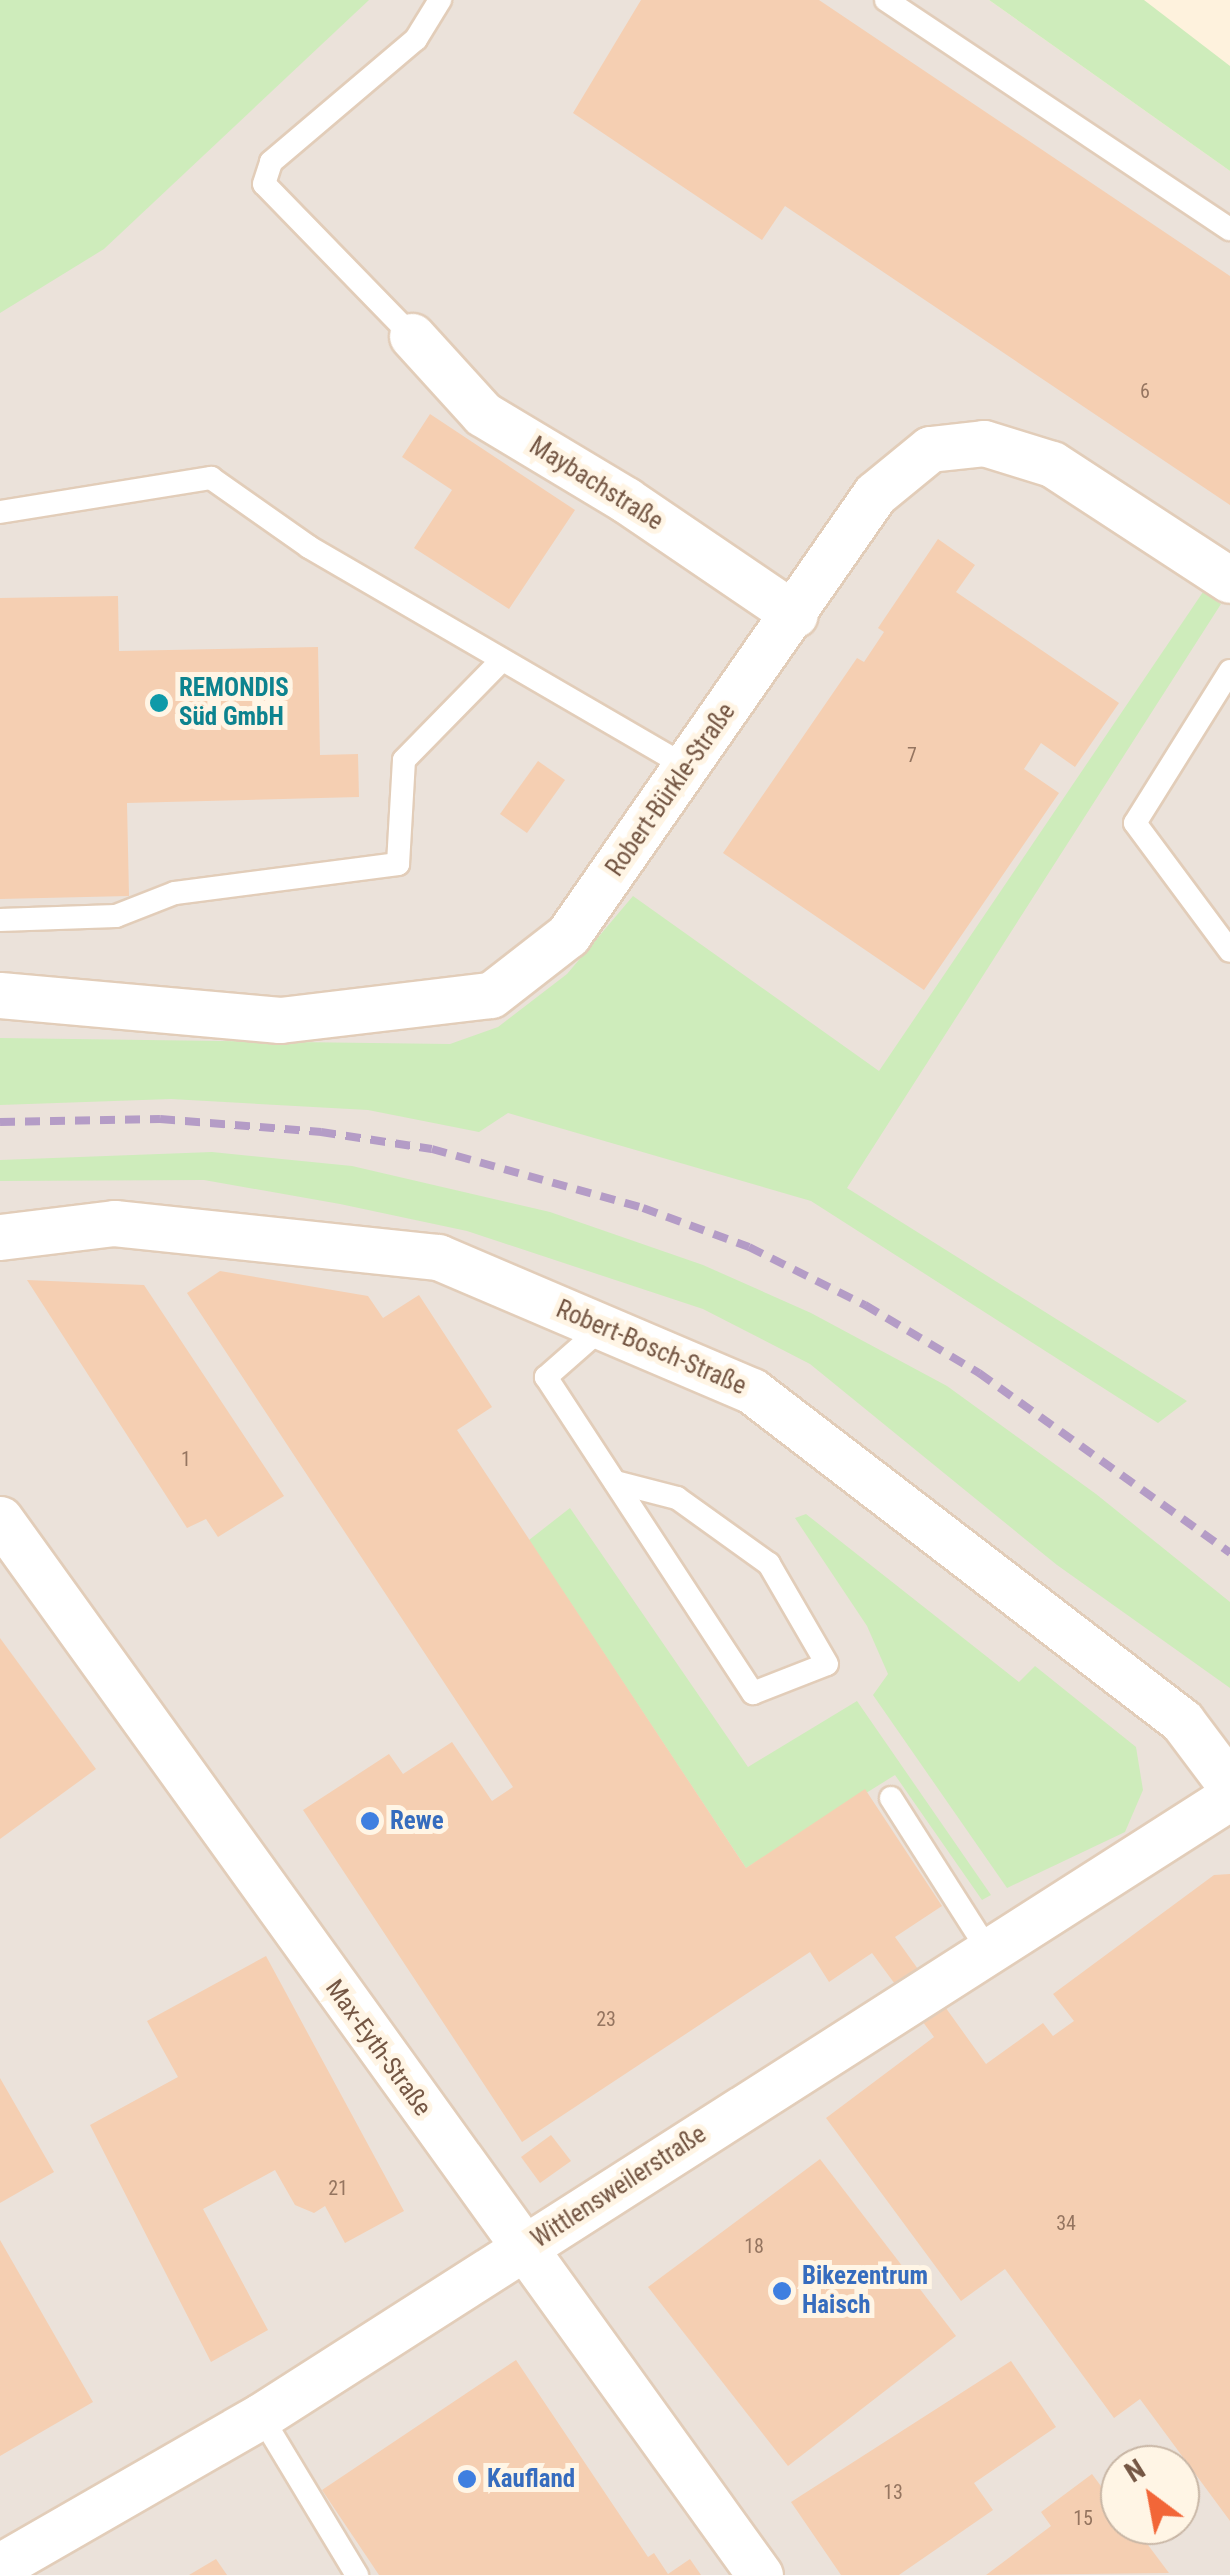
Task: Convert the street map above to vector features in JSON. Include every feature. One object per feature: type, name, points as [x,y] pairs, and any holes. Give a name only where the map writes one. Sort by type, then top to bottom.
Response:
[{"type":"street","name":"Maybachstraße","points":[[412,336],[483,414],[795,615]]},
{"type":"street","name":"Robert-Bürkle-Straße","points":[[0,996],[280,1020],[491,994],[568,935],[795,615],[875,494],[930,450],[984,443],[1052,464],[1230,580]]},
{"type":"street","name":"Robert-Bosch-Straße","points":[[0,1237],[114,1224],[438,1257],[752,1390],[1182,1720],[1230,1785]]},
{"type":"street","name":"Max-Eyth-Straße","points":[[0,1519],[160,1718],[522,2250],[760,2575]]},
{"type":"street","name":"Wittlensweilerstraße","points":[[0,2566],[261,2416],[986,1947],[1230,1797]]},
{"type":"lane","points":[[412,336],[264,184],[271,162],[416,39],[440,0]]},
{"type":"lane","points":[[886,0],[1230,229]]},
{"type":"lane","points":[[0,512],[210,478],[309,546],[688,768]]},
{"type":"lane","points":[[0,920],[116,916],[175,893],[398,864],[404,760],[502,660]]},
{"type":"lane","points":[[1230,671],[1136,823],[1230,951]]},
{"type":"lane","points":[[604,1327],[546,1376],[615,1482],[753,1694],[827,1664],[769,1564],[677,1498],[615,1482]]},
{"type":"lane","points":[[891,1798],[986,1947]]},
{"type":"lane","points":[[261,2416],[357,2575]]},
{"type":"shaded area","points":[[0,0],[989,0],[1230,171],[1230,2575],[0,2575]]},
{"type":"green space","points":[[0,0],[369,0],[104,249],[0,313]]},
{"type":"green space","points":[[989,0],[1144,0],[1230,66],[1230,171]]},
{"type":"green space","points":[[1203,592],[1221,604],[847,1188],[1187,1401],[1158,1423],[811,1201],[508,1113],[479,1132],[368,1110],[171,1099],[0,1105],[0,1038],[450,1044],[498,1027],[567,974],[633,896],[879,1071]]},
{"type":"green space","points":[[212,1152],[352,1166],[550,1212],[703,1265],[811,1313],[947,1386],[1096,1494],[1230,1602],[1230,1688],[1057,1565],[810,1364],[703,1309],[467,1231],[340,1204],[204,1180],[0,1181],[0,1160]]},
{"type":"green space","points":[[570,1508],[748,1767],[857,1701],[991,1895],[982,1900],[895,1775],[746,1868],[529,1540]]},
{"type":"green space","points":[[806,1514],[1019,1682],[1035,1666],[1136,1747],[1143,1790],[1125,1832],[1007,1888],[873,1695],[888,1674],[867,1626],[795,1518]]},
{"type":"building","points":[[641,0],[819,0],[1230,276],[1230,505],[785,206],[762,240],[573,113]]},
{"type":"building","points":[[430,414],[575,510],[509,609],[414,548],[452,490],[402,457]]},
{"type":"building","points":[[938,539],[975,565],[956,592],[1119,703],[1075,767],[1041,743],[1024,769],[1059,793],[924,990],[723,853],[857,658],[864,662],[884,632],[878,628]]},
{"type":"building","name":"REMONDIS Süd GmbH","points":[[118,596],[119,651],[318,647],[320,755],[358,754],[359,797],[127,803],[129,896],[0,899],[0,598]]},
{"type":"building","points":[[538,761],[565,780],[527,833],[500,814]]},
{"type":"building","points":[[220,1271],[368,1296],[383,1318],[419,1295],[492,1407],[457,1430],[746,1868],[865,1789],[942,1906],[895,1937],[986,2064],[1043,2023],[1053,2036],[1074,2021],[1053,1994],[1214,1875],[1230,1874],[1230,2521],[1200,2480],[1200,2445],[1174,2445],[1140,2399],[1114,2418],[1005,2269],[961,2301],[826,2118],[934,2037],[872,1953],[829,1982],[810,1952],[522,2142],[303,1810],[389,1754],[403,1774],[452,1742],[492,1801],[513,1787],[187,1293]]},
{"type":"building","points":[[27,1280],[144,1285],[284,1496],[218,1537],[206,1519],[187,1528]]},
{"type":"building","points":[[0,1638],[96,1769],[0,1839]]},
{"type":"building","points":[[266,1956],[404,2211],[345,2243],[325,2206],[314,2213],[295,2205],[275,2170],[203,2209],[268,2330],[211,2362],[90,2125],[178,2077],[147,2021]]},
{"type":"building","points":[[0,2078],[54,2172],[0,2203]]},
{"type":"building","points":[[551,2135],[571,2161],[540,2183],[521,2157]]},
{"type":"building","points":[[820,2159],[956,2336],[788,2466],[648,2287]]},
{"type":"building","points":[[0,2240],[93,2402],[0,2456]]},
{"type":"building","name":"Kaufland","points":[[516,2360],[648,2557],[654,2553],[668,2574],[690,2559],[701,2575],[379,2575],[322,2490]]},
{"type":"building","points":[[1011,2361],[1056,2427],[974,2483],[993,2510],[899,2575],[841,2575],[791,2502]]},
{"type":"building","points":[[1092,2474],[1100,2485],[1100,2545],[1148,2545],[1169,2573],[986,2575],[1051,2526],[1041,2512]]},
{"type":"building","points":[[216,2559],[227,2575],[189,2575]]},
{"type":"railway","points":[[0,1122],[160,1119],[321,1132],[432,1149],[643,1208],[749,1247],[865,1305],[979,1373],[1230,1553]]},
{"type":"place","name":"REMONDIS Süd GmbH","points":[[159,703]]},
{"type":"place","name":"Rewe","points":[[370,1821]]},
{"type":"place","name":"Bikezentrum Haisch","points":[[782,2291]]},
{"type":"place","name":"Kaufland","points":[[467,2479]]}]
